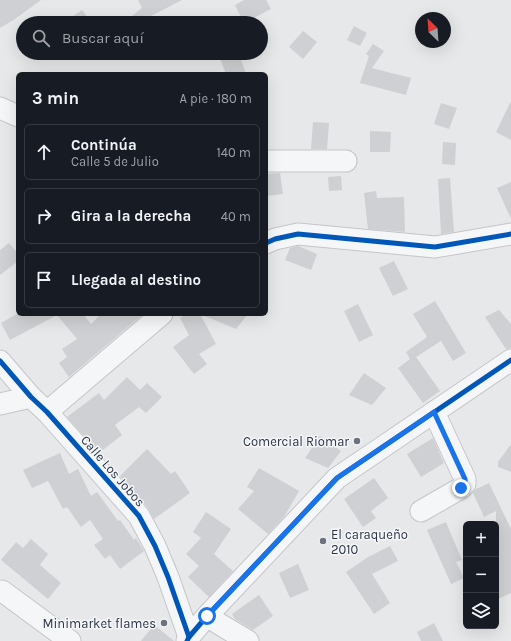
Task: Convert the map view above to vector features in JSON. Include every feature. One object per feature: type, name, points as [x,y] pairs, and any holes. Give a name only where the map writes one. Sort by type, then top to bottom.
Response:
[{"type":"street","points":[[0,108],[16,115]]},
{"type":"street","points":[[268,161],[346,161]]},
{"type":"street","points":[[268,242],[298,234],[435,247],[511,234]]},
{"type":"street","points":[[47,412],[160,316]]},
{"type":"street","name":"Calle Los Jobos","points":[[0,361],[139,516],[155,546],[168,577],[188,639]]},
{"type":"street","points":[[188,639],[207,616],[337,478],[434,412],[508,368]]},
{"type":"street","points":[[0,404],[31,397]]},
{"type":"street","points":[[421,511],[461,488],[465,484],[465,479],[434,412]]},
{"type":"street","points":[[2,591],[70,641]]},
{"type":"street","points":[[207,616],[248,641]]},
{"type":"building","points":[[0,0],[41,0],[19,16],[16,16],[15,19],[0,28]]},
{"type":"building","points":[[138,0],[182,0],[151,16],[132,16],[142,8]]},
{"type":"building","points":[[244,0],[266,0],[271,9],[258,16],[240,16],[235,5]]},
{"type":"building","points":[[82,10],[87,16],[73,16]]},
{"type":"building","points":[[354,26],[367,33],[360,46],[347,40]]},
{"type":"building","points":[[303,31],[317,42],[303,59],[289,47]]},
{"type":"building","points":[[373,44],[384,51],[372,68],[411,78],[406,95],[360,83],[369,56],[366,54]]},
{"type":"building","points":[[221,60],[241,60],[245,72],[225,72]]},
{"type":"building","points":[[511,101],[511,140],[496,132]]},
{"type":"building","points":[[441,103],[457,108],[449,129],[434,124]]},
{"type":"building","points":[[313,122],[329,123],[327,149],[311,149]]},
{"type":"building","points":[[370,131],[391,132],[390,152],[370,152]]},
{"type":"building","points":[[443,142],[456,143],[455,165],[442,164]]},
{"type":"building","points":[[280,173],[283,194],[268,196],[268,174]]},
{"type":"building","points":[[341,176],[342,190],[329,191],[328,177]]},
{"type":"building","points":[[450,178],[454,232],[441,234],[438,179]]},
{"type":"building","points":[[511,182],[511,219],[497,188]]},
{"type":"building","points":[[376,191],[377,198],[404,197],[405,232],[368,229],[364,193]]},
{"type":"building","points":[[9,243],[16,252],[16,263],[0,275],[0,250]]},
{"type":"building","points":[[298,246],[317,254],[311,270],[285,260],[290,248]]},
{"type":"building","points":[[394,261],[408,289],[393,296],[379,268]]},
{"type":"building","points":[[435,301],[466,353],[453,361],[441,341],[416,357],[440,391],[423,403],[398,368],[410,359],[406,352],[427,337],[413,314]]},
{"type":"building","points":[[358,304],[373,335],[359,342],[344,311]]},
{"type":"building","points":[[499,310],[511,324],[511,348],[506,349],[485,317]]},
{"type":"building","points":[[16,315],[16,316],[55,316],[10,340],[1,323]]},
{"type":"building","points":[[58,316],[85,316],[91,324],[99,316],[141,316],[69,377],[59,363],[67,357],[62,349],[77,339]]},
{"type":"building","points":[[184,316],[201,316],[216,344],[199,354],[207,364],[194,374],[173,347],[189,335],[180,318]]},
{"type":"building","points":[[205,316],[246,316],[236,329]]},
{"type":"building","points":[[364,373],[386,388],[372,405],[349,395]]},
{"type":"building","points":[[127,377],[140,390],[147,383],[162,397],[146,413],[139,407],[115,425],[122,435],[99,453],[67,417],[99,393],[104,400]]},
{"type":"building","points":[[320,436],[341,451],[328,468],[305,458]]},
{"type":"building","points":[[433,438],[444,463],[421,477],[407,454]]},
{"type":"building","points":[[511,444],[511,472],[498,467],[498,462]]},
{"type":"building","points":[[147,449],[171,474],[175,471],[190,493],[154,519],[148,508],[120,476]]},
{"type":"building","points":[[60,453],[69,474],[78,469],[91,496],[97,492],[134,540],[136,538],[144,551],[120,569],[110,555],[105,559],[94,545],[103,539],[90,520],[81,527],[67,507],[63,509],[48,481],[32,488],[23,470]]},
{"type":"building","points":[[259,468],[299,491],[284,517],[268,534],[238,509],[254,491],[247,487]]},
{"type":"building","points":[[374,478],[388,498],[371,511],[376,518],[363,527],[344,499]]},
{"type":"building","points":[[489,483],[511,529],[511,593],[499,599],[499,521],[496,521],[496,511],[484,517],[473,493],[476,489]]},
{"type":"building","points":[[206,512],[231,529],[214,554],[233,571],[209,597],[188,577],[199,566],[186,554],[201,538],[193,532]]},
{"type":"building","points":[[446,522],[462,560],[456,562],[463,578],[451,584],[427,530]]},
{"type":"building","points":[[31,539],[48,554],[40,565],[61,583],[48,599],[1,560],[16,542],[23,548]]},
{"type":"building","points":[[390,546],[398,561],[372,574],[390,603],[374,614],[346,572],[368,557]]},
{"type":"building","points":[[298,564],[309,590],[290,598],[279,573]]},
{"type":"building","points":[[259,595],[273,616],[253,630],[235,619],[232,614]]},
{"type":"building","points":[[434,623],[443,641],[421,641],[417,632]]},
{"type":"building","points":[[154,625],[174,641],[141,641]]},
{"type":"cycle path","points":[[268,242],[298,234],[435,247],[511,234]]},
{"type":"cycle path","points":[[187,641],[207,616],[337,478],[511,360]]},
{"type":"cycle path","points":[[0,361],[139,516],[155,546],[168,577],[189,637]]},
{"type":"place","name":"Comercial Riomar","points":[[357,441]]},
{"type":"place","name":"El caraqueño 2010","points":[[323,541]]},
{"type":"place","name":"Minimarket flames","points":[[164,623]]},
{"type":"route","points":[[207,616],[337,478],[434,412],[465,479],[465,484],[461,488]]}]
